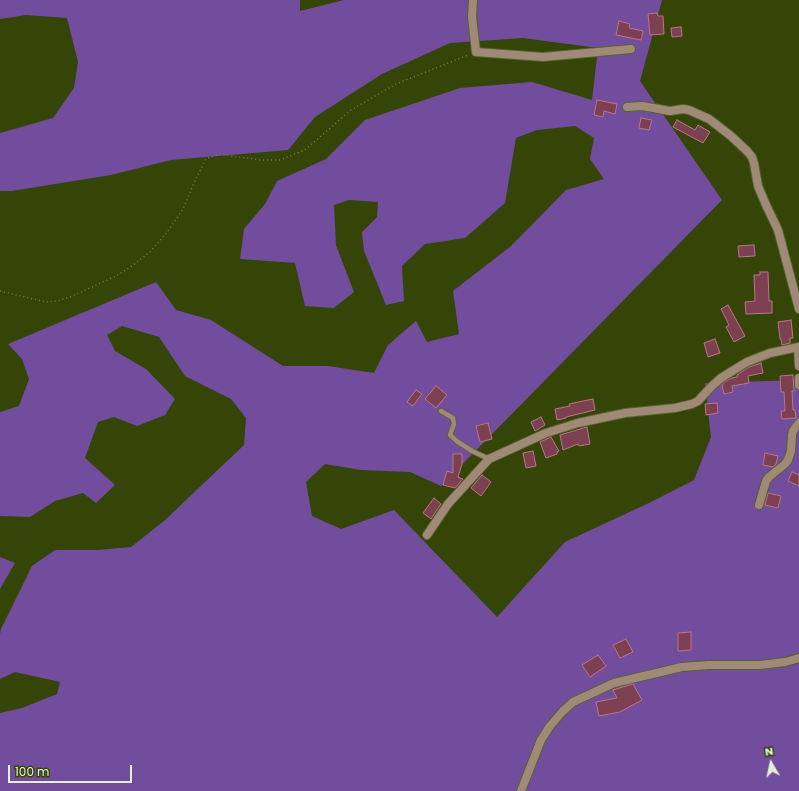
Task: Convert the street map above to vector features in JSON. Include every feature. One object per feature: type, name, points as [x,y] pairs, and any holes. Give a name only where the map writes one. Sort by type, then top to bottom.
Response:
[{"type":"street","points":[[473,0],[472,17],[476,52],[543,57],[631,49]]},
{"type":"street","points":[[627,107],[642,106],[670,111],[683,109],[689,110],[709,119],[747,151],[752,157],[754,163],[758,186],[778,230],[799,308]]},
{"type":"street","points":[[427,535],[448,504],[489,459],[546,433],[578,423],[625,413],[675,408],[692,404],[698,401],[721,378],[747,362],[770,353],[798,347],[799,366]]},
{"type":"street","points":[[799,378],[799,385]]},
{"type":"street","points":[[759,505],[766,481],[786,464],[788,460],[791,450],[792,435],[798,425]]},
{"type":"street","points":[[522,791],[541,740],[550,726],[573,702],[614,683],[682,667],[709,665],[760,666],[786,662],[799,658]]},
{"type":"lane","points":[[441,411],[454,418],[454,424],[450,435],[472,451],[489,459]]},
{"type":"path","points":[[0,291],[46,302],[57,301],[70,297],[116,276],[150,252],[168,231],[183,209],[206,159],[218,154],[260,160],[280,160],[305,150],[351,110],[396,84],[476,52]]},
{"type":"shaded area","points":[[0,0],[300,0],[300,11],[344,0],[662,0],[640,81],[722,200],[441,486],[410,472],[361,470],[325,464],[306,482],[312,516],[341,529],[394,510],[497,617],[565,542],[649,503],[694,480],[711,437],[705,383],[799,380],[799,791],[0,791],[0,713],[22,708],[57,694],[60,682],[15,672],[0,679],[1,629],[32,566],[55,550],[98,550],[131,547],[164,521],[244,445],[246,418],[231,399],[185,376],[159,337],[122,326],[107,335],[115,351],[146,369],[175,399],[165,415],[137,426],[114,417],[98,422],[85,458],[115,485],[96,503],[83,493],[55,501],[30,517],[0,516],[0,412],[19,406],[29,379],[22,359],[8,344],[156,282],[176,310],[211,320],[283,366],[328,366],[374,373],[388,345],[416,321],[427,342],[459,334],[453,291],[511,246],[566,190],[604,179],[590,159],[594,138],[575,126],[537,130],[516,138],[505,203],[465,238],[425,244],[402,266],[404,301],[386,305],[364,251],[362,232],[377,217],[378,202],[349,200],[334,205],[336,245],[354,292],[334,308],[305,306],[295,263],[240,259],[244,229],[265,204],[277,181],[326,159],[365,120],[460,88],[532,82],[592,100],[598,48],[523,38],[450,43],[382,74],[315,117],[288,150],[171,160],[111,175],[12,191],[0,191],[0,133],[53,118],[74,88],[78,62],[67,18],[26,15],[0,19]]},
{"type":"shaded area","points":[[0,557],[15,563],[0,589]]},
{"type":"building","points":[[657,13],[658,16],[663,16],[664,34],[650,35],[648,14]]},
{"type":"building","points":[[619,21],[630,24],[629,28],[643,31],[641,40],[616,35]]},
{"type":"building","points":[[681,27],[682,36],[672,37],[671,28]]},
{"type":"building","points":[[597,100],[617,104],[615,114],[604,111],[603,117],[594,115]]},
{"type":"building","points":[[641,118],[652,120],[649,130],[639,128]]},
{"type":"building","points":[[677,120],[695,130],[698,125],[710,132],[703,143],[673,127]]},
{"type":"building","points":[[754,245],[755,256],[739,257],[738,246]]},
{"type":"building","points":[[760,272],[768,272],[769,301],[772,301],[772,313],[746,314],[745,302],[755,301],[754,275],[760,275]]},
{"type":"building","points":[[728,305],[745,336],[734,342],[726,327],[729,325],[721,309]]},
{"type":"building","points":[[791,320],[793,338],[790,338],[790,343],[782,345],[778,322]]},
{"type":"building","points":[[715,339],[720,353],[708,357],[704,343]]},
{"type":"building","points":[[761,363],[763,373],[748,376],[749,383],[732,386],[733,392],[724,394],[722,385],[724,382],[737,377],[737,375],[749,367]]},
{"type":"building","points":[[793,375],[793,410],[795,410],[796,418],[782,419],[781,411],[785,411],[784,392],[781,392],[780,376]]},
{"type":"building","points":[[436,386],[447,395],[436,408],[425,399]]},
{"type":"building","points":[[416,390],[422,394],[413,406],[407,402]]},
{"type":"building","points":[[593,399],[595,410],[557,420],[555,409],[570,406],[569,404]]},
{"type":"building","points":[[717,403],[718,413],[706,415],[705,404]]},
{"type":"building","points":[[541,417],[545,425],[535,431],[531,422]]},
{"type":"building","points":[[488,423],[492,439],[480,442],[476,426]]},
{"type":"building","points":[[587,427],[590,444],[579,446],[578,444],[563,450],[560,435]]},
{"type":"building","points":[[551,437],[559,451],[557,454],[546,458],[540,442]]},
{"type":"building","points":[[533,451],[536,466],[526,468],[523,453]]},
{"type":"building","points":[[765,453],[778,456],[776,464],[773,467],[763,465]]},
{"type":"building","points":[[453,454],[462,454],[462,464],[458,477],[463,479],[455,488],[443,485],[447,471],[453,473]]},
{"type":"building","points":[[792,472],[799,475],[799,486],[788,481]]},
{"type":"building","points":[[482,475],[491,482],[481,496],[471,488]]},
{"type":"building","points":[[768,493],[781,496],[778,508],[765,505]]},
{"type":"building","points":[[434,498],[441,504],[431,519],[423,513]]},
{"type":"building","points":[[691,632],[691,650],[678,651],[678,633]]},
{"type":"building","points":[[626,639],[633,652],[620,658],[613,645]]},
{"type":"building","points":[[598,655],[606,666],[590,677],[582,665]]},
{"type":"building","points":[[633,684],[642,700],[620,712],[599,716],[596,702],[617,698],[613,690]]}]
